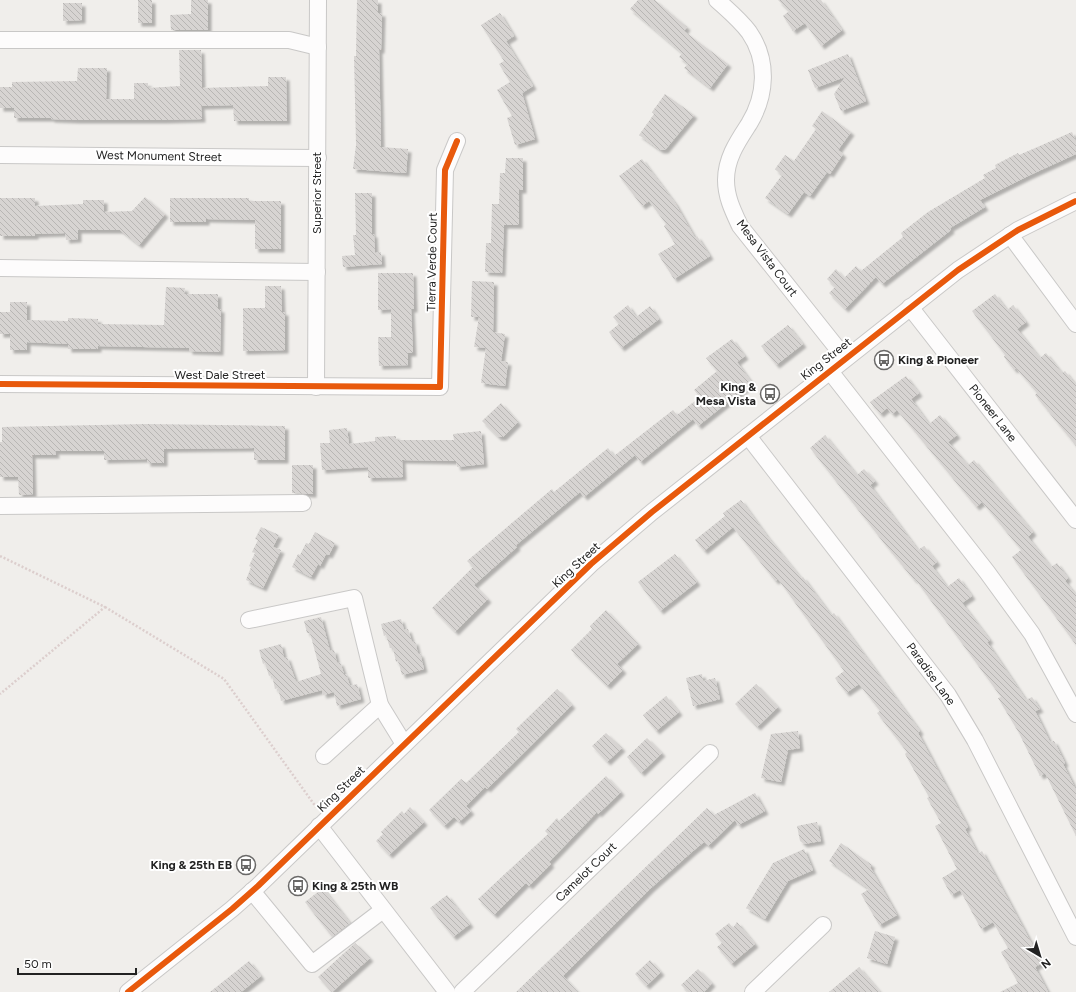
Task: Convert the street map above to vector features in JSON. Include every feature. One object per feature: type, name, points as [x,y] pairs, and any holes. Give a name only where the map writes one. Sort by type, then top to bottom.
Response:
[{"type":"street","name":"Superior Street","points":[[316,386],[318,0]]},
{"type":"street","name":"Mesa Vista Court","points":[[717,0],[738,19],[749,32],[756,44],[761,61],[763,76],[763,92],[758,107],[734,147],[729,162],[726,178],[727,194],[732,209],[740,226],[845,358]]},
{"type":"street","points":[[0,40],[289,40],[318,46]]},
{"type":"street","name":"Tierra Verde Court","points":[[440,387],[445,170],[457,141]]},
{"type":"street","name":"West Monument Street","points":[[0,155],[318,158]]},
{"type":"street","name":"King Street","points":[[128,992],[232,909],[252,891],[591,564],[652,512],[829,370],[958,270],[1010,235],[1076,201]]},
{"type":"street","points":[[1010,235],[1076,324]]},
{"type":"street","points":[[0,268],[317,272]]},
{"type":"street","name":"Pioneer Lane","points":[[910,307],[1076,520]]},
{"type":"street","points":[[829,370],[987,572],[1032,634],[1076,714]]},
{"type":"street","name":"West Dale Street","points":[[0,384],[440,387]]},
{"type":"street","name":"Paradise Lane","points":[[748,436],[948,695],[975,740],[1076,937]]},
{"type":"street","points":[[0,506],[303,503]]},
{"type":"street","points":[[249,620],[354,598],[380,705],[404,744]]},
{"type":"street","points":[[324,756],[380,705]]},
{"type":"street","name":"Camelot Court","points":[[462,992],[710,753]]},
{"type":"street","points":[[322,823],[383,910],[447,992]]},
{"type":"street","points":[[252,891],[312,964],[383,910]]},
{"type":"street","points":[[753,992],[822,926]]},
{"type":"path","points":[[0,556],[105,607],[224,679],[322,823]]},
{"type":"path","points":[[0,694],[105,607]]},
{"type":"building","points":[[138,0],[152,0],[152,23],[138,23]]},
{"type":"building","points":[[191,0],[208,0],[208,30],[171,30],[170,15],[191,14]]},
{"type":"building","points":[[357,0],[378,0],[378,13],[382,13],[381,50],[379,50],[381,147],[408,149],[406,173],[353,169],[356,145],[354,56],[356,56]]},
{"type":"building","points":[[638,0],[655,0],[687,27],[684,31],[728,64],[710,88],[684,68],[688,64],[679,57],[682,53],[630,9]]},
{"type":"building","points":[[778,0],[821,0],[842,30],[821,46],[805,23],[793,31],[783,16],[789,11]]},
{"type":"building","points":[[63,3],[82,3],[82,20],[63,21]]},
{"type":"building","points":[[500,13],[514,36],[506,41],[533,86],[522,93],[535,139],[515,145],[507,118],[512,116],[497,90],[510,82],[499,64],[504,61],[481,25]]},
{"type":"building","points":[[179,50],[201,50],[202,88],[268,86],[268,77],[286,77],[287,121],[234,121],[233,105],[201,106],[202,119],[163,120],[14,118],[14,108],[0,108],[0,87],[12,87],[12,82],[77,81],[78,68],[107,68],[106,99],[134,99],[134,83],[148,83],[148,88],[180,86]]},
{"type":"building","points":[[848,54],[866,101],[841,111],[834,94],[845,77],[815,88],[808,70]]},
{"type":"building","points":[[665,94],[694,115],[665,150],[660,150],[639,135],[654,114],[652,112]]},
{"type":"building","points":[[822,111],[851,132],[838,150],[843,154],[830,174],[827,172],[810,196],[804,192],[788,214],[765,198],[782,175],[775,169],[785,155],[794,161],[816,129],[812,126]]},
{"type":"building","points":[[1072,132],[1076,142],[1076,154],[980,200],[985,207],[950,228],[951,230],[882,284],[876,277],[845,309],[829,293],[835,287],[827,279],[836,269],[844,278],[856,266],[861,271],[903,237],[901,233],[928,212],[985,178],[983,175],[996,168],[995,165],[1018,153],[1019,155]]},
{"type":"building","points":[[506,158],[523,158],[523,190],[519,190],[519,225],[504,225],[502,273],[485,272],[486,243],[491,243],[492,204],[499,204],[500,173],[505,173]]},
{"type":"building","points":[[642,159],[675,203],[695,238],[697,236],[710,256],[674,279],[658,254],[675,244],[664,226],[666,224],[649,201],[642,206],[619,176]]},
{"type":"building","points":[[355,193],[372,193],[372,234],[374,234],[375,253],[381,252],[382,264],[343,267],[342,256],[355,255],[353,235],[356,235]]},
{"type":"building","points":[[145,197],[165,214],[139,245],[120,230],[78,230],[78,239],[66,240],[65,233],[35,234],[35,236],[0,236],[0,198],[35,198],[35,206],[83,204],[83,200],[104,200],[104,212],[132,211]]},
{"type":"building","points":[[170,198],[249,198],[249,201],[281,201],[281,249],[255,249],[255,220],[206,219],[206,222],[170,222]]},
{"type":"building","points":[[378,273],[413,273],[414,309],[411,309],[413,353],[408,353],[408,365],[379,366],[378,337],[391,337],[391,309],[378,310]]},
{"type":"building","points":[[472,281],[494,282],[493,332],[505,334],[501,361],[508,362],[505,386],[481,383],[486,348],[474,347],[479,317],[471,317]]},
{"type":"building","points":[[265,286],[281,286],[282,312],[285,312],[285,350],[243,351],[243,308],[265,308]]},
{"type":"building","points":[[166,287],[185,288],[184,294],[218,294],[218,309],[221,309],[220,352],[189,351],[189,348],[98,346],[98,349],[68,349],[68,344],[27,342],[27,350],[10,350],[10,334],[0,334],[0,312],[10,312],[10,302],[27,302],[27,320],[68,321],[68,318],[98,319],[98,324],[164,325]]},
{"type":"building","points":[[995,294],[1007,310],[1013,305],[1026,322],[1017,329],[1040,358],[1046,353],[1062,373],[1065,371],[1076,385],[1076,446],[1035,395],[1037,393],[1016,368],[1014,370],[1004,357],[1005,355],[972,311]]},
{"type":"building","points":[[628,305],[636,317],[650,306],[659,319],[621,348],[609,332],[619,324],[613,317]]},
{"type":"building","points":[[788,325],[803,344],[776,365],[761,346]]},
{"type":"building","points":[[732,339],[745,356],[737,362],[752,383],[698,426],[693,419],[640,462],[635,455],[584,497],[580,492],[516,545],[517,547],[474,585],[488,599],[455,632],[432,608],[473,567],[467,561],[552,489],[554,492],[608,448],[614,456],[673,410],[677,415],[700,397],[694,390],[717,371],[706,358]]},
{"type":"building","points":[[906,376],[919,393],[911,399],[929,424],[940,415],[957,435],[948,442],[968,465],[974,460],[1033,532],[1028,537],[1051,567],[1057,563],[1068,578],[1065,581],[1076,595],[1076,645],[1012,557],[1021,550],[982,502],[976,507],[897,410],[892,414],[887,408],[880,414],[870,402]]},
{"type":"building","points":[[501,403],[518,422],[503,437],[498,437],[482,421]]},
{"type":"building","points":[[146,424],[285,426],[285,460],[254,460],[254,448],[164,449],[164,463],[147,463],[147,459],[104,460],[104,451],[55,451],[56,455],[32,455],[33,494],[19,495],[18,477],[0,477],[0,442],[2,442],[2,427]]},
{"type":"building","points":[[347,428],[349,444],[375,441],[375,437],[396,436],[396,440],[454,440],[453,434],[481,431],[484,464],[457,467],[456,461],[402,460],[403,477],[368,478],[368,467],[322,470],[320,443],[330,443],[329,430]]},
{"type":"building","points":[[825,435],[857,475],[864,469],[875,481],[870,485],[918,550],[924,546],[937,562],[932,566],[947,587],[959,578],[972,596],[962,603],[990,640],[987,642],[1026,700],[1032,697],[1040,709],[1035,711],[1050,742],[1054,741],[1065,763],[1063,764],[1076,790],[1076,836],[1045,773],[1040,776],[1019,733],[998,698],[1001,697],[915,579],[914,580],[887,547],[810,448]]},
{"type":"building","points":[[292,465],[313,465],[313,494],[292,493]]},
{"type":"building","points":[[741,500],[767,536],[801,578],[803,577],[831,615],[834,613],[920,731],[918,733],[968,827],[965,829],[978,854],[982,851],[1042,963],[1035,967],[1048,992],[1000,992],[1018,983],[1001,952],[1008,948],[993,922],[981,929],[960,890],[951,895],[942,878],[957,869],[935,826],[941,823],[927,798],[929,797],[905,754],[907,752],[877,713],[880,711],[859,684],[846,693],[835,678],[844,671],[778,579],[775,581],[733,527],[704,551],[695,540],[725,516],[723,513]]},
{"type":"building","points":[[261,527],[279,535],[273,547],[281,550],[263,588],[246,580],[251,567],[249,566],[255,553],[252,552],[258,540],[255,539]]},
{"type":"building","points":[[315,532],[335,543],[329,555],[326,554],[320,566],[318,564],[311,577],[292,567],[298,554],[300,555],[306,543],[309,544]]},
{"type":"building","points":[[675,554],[697,582],[660,611],[638,582]]},
{"type":"building","points":[[606,610],[638,644],[617,664],[623,670],[607,686],[571,650],[592,629],[590,626]]},
{"type":"building","points":[[321,617],[330,651],[334,650],[337,663],[340,662],[350,686],[357,684],[361,699],[337,706],[334,692],[323,695],[322,690],[281,701],[278,688],[275,689],[272,675],[269,676],[265,663],[263,664],[259,650],[281,644],[284,658],[287,657],[296,682],[321,674],[310,633],[307,633],[304,621]]},
{"type":"building","points":[[401,619],[404,630],[408,629],[412,642],[415,641],[424,669],[402,675],[398,661],[396,662],[393,648],[390,648],[386,635],[384,636],[381,624]]},
{"type":"building","points":[[702,674],[703,681],[715,678],[720,699],[693,706],[686,678]]},
{"type":"building","points":[[756,684],[778,707],[757,727],[735,704]]},
{"type":"building","points":[[557,689],[572,705],[487,789],[485,787],[466,806],[471,811],[459,822],[454,817],[444,826],[429,810],[461,779],[466,783],[519,732],[516,729]]},
{"type":"building","points":[[666,696],[679,712],[656,731],[643,715]]},
{"type":"building","points":[[798,731],[800,748],[788,750],[781,782],[761,778],[771,734]]},
{"type":"building","points":[[606,733],[622,748],[607,762],[592,746]]},
{"type":"building","points":[[647,738],[662,753],[641,773],[627,757]]},
{"type":"building","points":[[606,776],[621,792],[598,814],[597,812],[549,862],[551,864],[529,886],[526,883],[494,915],[478,899],[548,834],[545,831],[557,818],[559,821]]},
{"type":"building","points":[[755,793],[765,811],[738,825],[735,820],[708,846],[704,842],[651,888],[563,976],[578,992],[516,992],[707,808],[714,815]]},
{"type":"building","points":[[410,807],[424,822],[389,855],[376,841],[383,834],[381,832],[402,811],[404,814]]},
{"type":"building","points":[[817,822],[821,841],[804,844],[800,841],[797,826]]},
{"type":"building","points":[[841,843],[872,865],[870,867],[897,915],[879,925],[861,894],[869,889],[829,861]]},
{"type":"building","points":[[804,849],[813,870],[788,881],[765,919],[746,908],[773,863]]},
{"type":"building","points":[[323,888],[350,923],[332,937],[305,902]]},
{"type":"building","points":[[447,895],[470,924],[453,937],[430,908]]},
{"type":"building","points":[[737,922],[755,944],[731,964],[717,947],[722,943],[715,934],[729,923],[733,928]]},
{"type":"building","points":[[875,931],[895,937],[887,964],[867,958]]},
{"type":"building","points":[[355,943],[370,958],[332,992],[318,977]]},
{"type":"building","points":[[650,960],[661,972],[646,986],[635,974]]},
{"type":"building","points":[[249,961],[261,976],[241,992],[210,992]]},
{"type":"building","points":[[859,967],[880,992],[829,992]]},
{"type":"building","points":[[698,969],[712,983],[704,992],[688,992],[681,985]]},
{"type":"cycle path","points":[[0,384],[440,387],[445,170],[457,141]]},
{"type":"cycle path","points":[[128,992],[232,909],[258,886],[591,564],[652,512],[958,270],[1018,230],[1076,201]]},
{"type":"place","name":"King & Pioneer","points":[[884,360]]},
{"type":"place","name":"King & Mesa Vista","points":[[770,394]]},
{"type":"place","name":"King & 25th EB","points":[[246,865]]},
{"type":"place","name":"King & 25th WB","points":[[298,886]]}]
